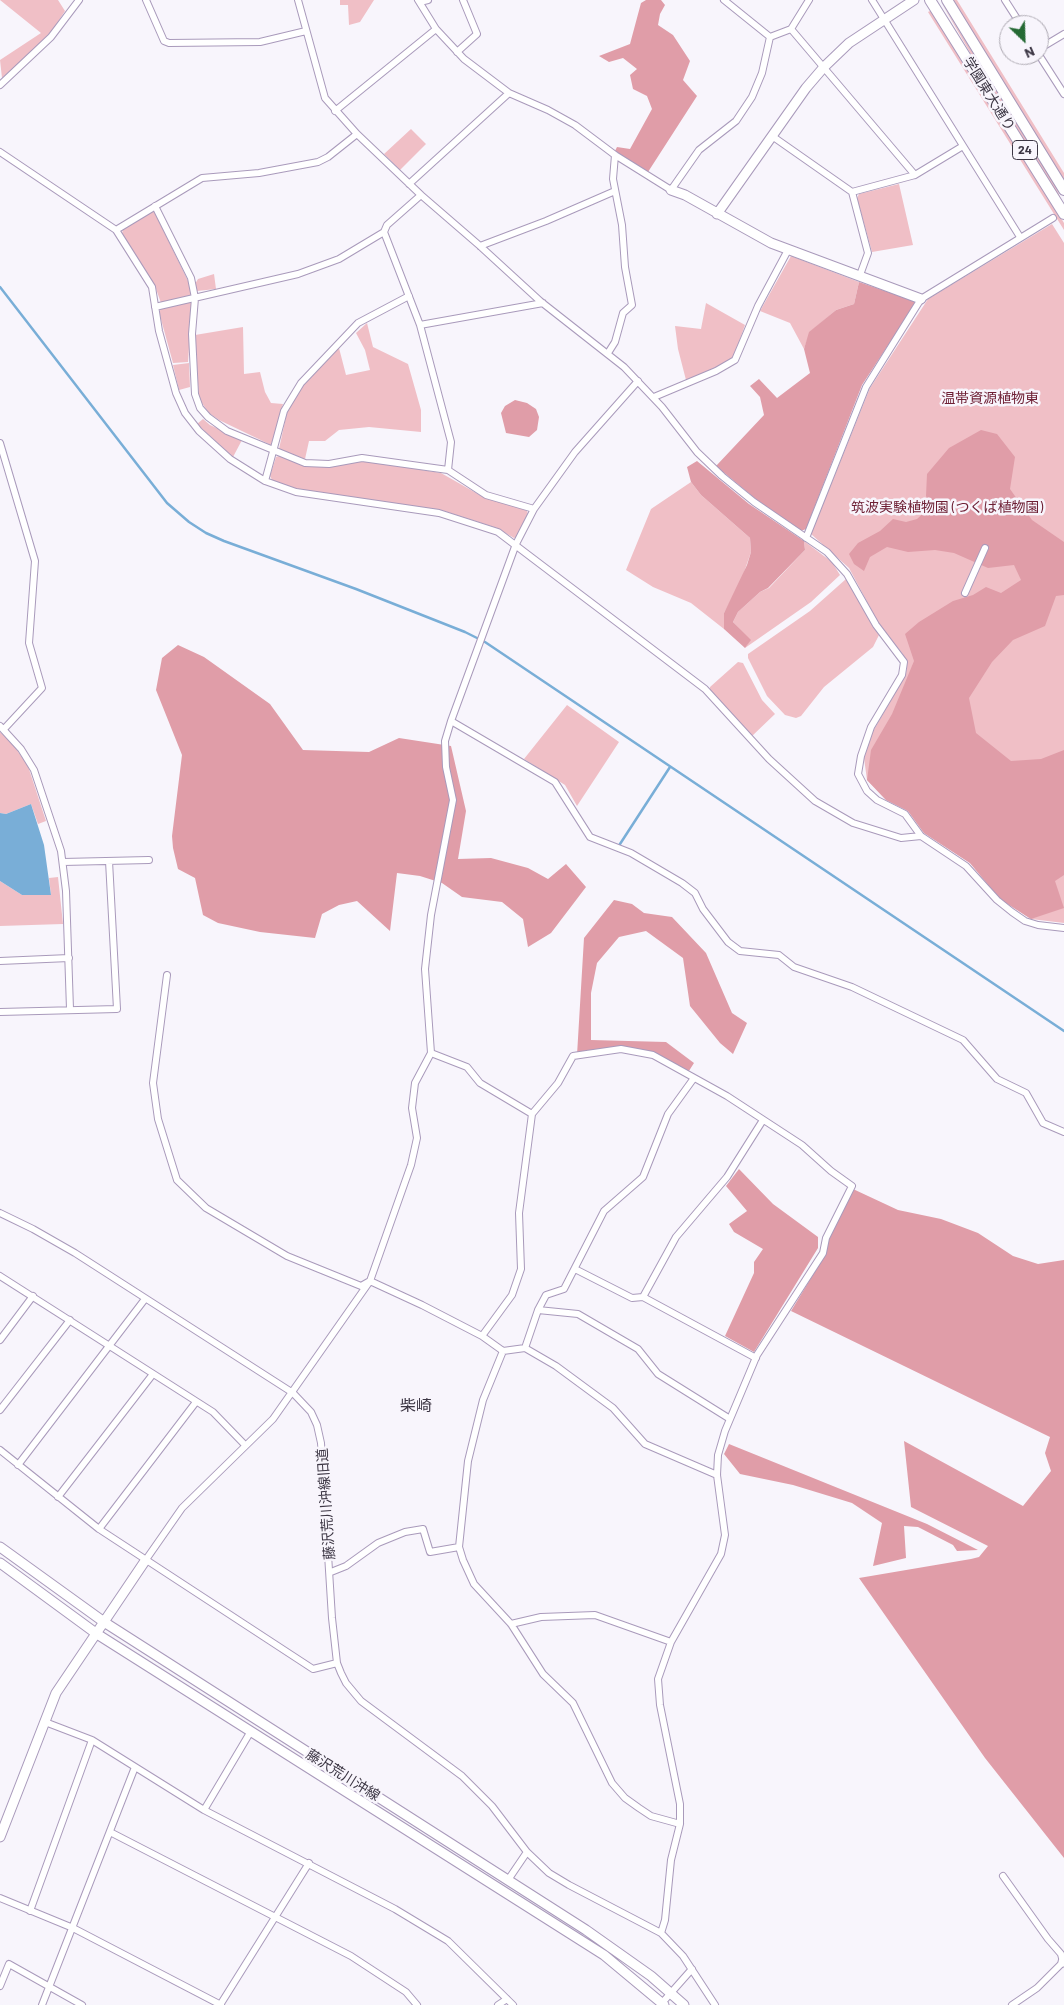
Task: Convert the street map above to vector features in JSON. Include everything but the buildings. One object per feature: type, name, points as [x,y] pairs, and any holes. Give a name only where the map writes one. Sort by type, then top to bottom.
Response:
[{"type":"main road","points":[[717,214],[824,67],[849,43],[884,18],[914,0]]},
{"type":"main road","name":"学園東大通り","points":[[930,0],[1064,214]]},
{"type":"main road","name":"学園東大通り","points":[[947,0],[1064,190]]},
{"type":"main road","points":[[671,190],[753,234],[788,250],[922,299]]},
{"type":"main road","name":"藤沢荒川沖線","points":[[0,1547],[104,1622],[615,1949],[684,2005]]},
{"type":"main road","points":[[0,1836],[56,1693],[145,1561]]},
{"type":"main road","name":"藤沢荒川沖線","points":[[0,1563],[97,1634],[604,1955],[663,2004]]},
{"type":"street","points":[[0,85],[51,37],[79,0]]},
{"type":"street","points":[[146,0],[164,41],[169,43],[260,42],[306,32]]},
{"type":"street","points":[[298,0],[320,86],[325,98],[356,134],[421,195],[543,303],[608,353],[638,381],[654,397],[697,452],[722,476],[754,502],[827,552],[842,568],[882,634],[900,654],[904,662],[902,675],[871,727],[859,764],[858,774],[867,791],[877,800],[905,814],[921,836],[966,866],[997,900],[1025,921],[1050,928],[1064,928]]},
{"type":"street","points":[[428,0],[419,1],[436,29],[456,52],[509,93],[574,124],[615,155],[671,190],[698,150],[736,121],[752,97],[762,73],[770,38]]},
{"type":"street","points":[[456,52],[477,34],[463,0]]},
{"type":"street","points":[[724,0],[770,38]]},
{"type":"street","points":[[770,38],[791,29],[809,0]]},
{"type":"street","points":[[872,0],[1020,237]]},
{"type":"street","points":[[1005,0],[1015,15]]},
{"type":"street","points":[[335,111],[436,29]]},
{"type":"street","points":[[791,29],[915,175]]},
{"type":"street","points":[[1049,43],[1064,34]]},
{"type":"street","points":[[1046,65],[1064,94]]},
{"type":"street","points":[[409,184],[509,93]]},
{"type":"street","points":[[116,230],[202,178],[259,173],[318,162],[328,157],[356,134]]},
{"type":"street","points":[[772,136],[852,192],[868,253],[860,275]]},
{"type":"street","points":[[852,192],[915,175],[964,146]]},
{"type":"street","points":[[0,152],[116,230],[152,287],[159,331],[176,393],[189,420],[215,447],[265,481],[296,492],[440,513],[498,532],[705,689],[769,759],[815,801],[852,823],[901,838],[921,836]]},
{"type":"street","points":[[608,353],[615,342],[623,313],[632,305],[625,267],[618,198],[613,179],[615,155]]},
{"type":"street","points":[[480,246],[563,214],[615,190]]},
{"type":"street","points":[[155,307],[297,274],[345,256],[384,232],[387,225],[421,195]]},
{"type":"street","points":[[155,206],[191,278],[195,298],[192,334],[194,394],[200,408],[208,417],[227,431],[305,463],[329,464],[362,458],[448,470],[486,495],[534,508]]},
{"type":"street","points":[[806,538],[866,387],[922,299],[1053,218]]},
{"type":"street","points":[[384,232],[420,325],[451,442],[448,470]]},
{"type":"street","points":[[654,397],[716,372],[734,360],[758,306],[788,250]]},
{"type":"street","points":[[265,481],[284,411],[301,383],[358,323],[409,296]]},
{"type":"street","points":[[420,325],[543,303]]},
{"type":"street","points":[[145,1561],[182,1508],[273,1419],[370,1281],[411,1165],[417,1138],[412,1108],[415,1083],[431,1053],[426,969],[431,915],[453,800],[446,767],[445,741],[516,544],[534,508],[575,452],[638,381]]},
{"type":"street","points":[[0,443],[35,562],[29,643],[42,688],[2,728],[21,749],[34,770],[50,815],[63,862],[70,1009]]},
{"type":"street","points":[[965,593],[986,548]]},
{"type":"street","points":[[451,721],[556,782],[590,837],[631,853],[682,882],[695,893],[703,909],[728,942],[740,951],[779,955],[794,967],[852,987],[963,1040],[997,1079],[1026,1093],[1043,1124],[1064,1132]]},
{"type":"street","points":[[63,862],[150,860]]},
{"type":"street","points":[[0,1012],[117,1009],[109,861]]},
{"type":"street","points":[[0,961],[69,958]]},
{"type":"street","points":[[167,975],[153,1083],[158,1119],[177,1180],[206,1208],[287,1256],[361,1286],[370,1281]]},
{"type":"street","points":[[482,1336],[512,1295],[521,1269],[519,1213],[532,1114],[558,1083],[573,1056],[621,1049],[653,1055],[727,1096],[802,1145],[831,1171],[852,1186],[826,1238],[823,1253],[756,1358],[730,1419],[718,1455],[717,1475],[725,1535],[721,1554],[671,1642],[658,1679],[658,1691],[666,1738],[680,1804],[680,1824],[671,1860],[665,1920],[661,1933]]},
{"type":"street","points":[[431,1053],[467,1066],[480,1083],[532,1114]]},
{"type":"street","points":[[525,1348],[538,1310],[546,1296],[564,1289],[604,1211],[643,1177],[668,1114],[694,1078]]},
{"type":"street","points":[[644,1297],[676,1237],[727,1177],[762,1120]]},
{"type":"street","name":"藤沢荒川沖線旧道","points":[[0,1213],[75,1253],[293,1393],[311,1412],[317,1425],[321,1443],[337,1664],[346,1684],[361,1701],[462,1776],[492,1806],[527,1852],[550,1873],[661,1933],[673,1944],[692,1969],[715,2005]]},
{"type":"street","points":[[575,1269],[632,1298],[644,1297],[756,1358]]},
{"type":"street","points":[[0,1276],[213,1412],[245,1445]]},
{"type":"street","points":[[370,1281],[422,1304],[482,1336],[503,1351],[525,1348],[556,1366],[613,1408],[645,1444],[717,1475]]},
{"type":"street","points":[[0,1340],[33,1296]]},
{"type":"street","points":[[18,1465],[145,1298]]},
{"type":"street","points":[[538,1310],[578,1314],[638,1349],[658,1374],[730,1419]]},
{"type":"street","points":[[0,1410],[70,1320]]},
{"type":"street","points":[[503,1351],[483,1400],[468,1461],[459,1547],[474,1584],[511,1624],[543,1674],[573,1703],[612,1783],[625,1798],[651,1816],[680,1824]]},
{"type":"street","points":[[58,1497],[153,1374]]},
{"type":"street","points":[[99,1529],[196,1402]]},
{"type":"street","points":[[0,1450],[99,1529],[145,1561],[313,1669],[337,1664]]},
{"type":"street","points":[[331,1572],[346,1566],[378,1542],[405,1532],[423,1529],[430,1552],[459,1547]]},
{"type":"street","points":[[511,1624],[541,1617],[595,1615],[671,1642]]},
{"type":"street","points":[[45,1722],[92,1740],[204,1810],[395,1909],[448,1941],[513,2005]]},
{"type":"street","points":[[204,1810],[251,1731]]},
{"type":"street","points":[[30,1911],[92,1740]]},
{"type":"street","points":[[42,2005],[135,1767]]},
{"type":"street","points":[[110,1832],[351,1956],[406,1992],[417,2005]]},
{"type":"street","points":[[508,1880],[527,1852]]},
{"type":"street","points":[[0,1898],[72,1928],[220,2005],[309,1863]]},
{"type":"street","points":[[1003,1876],[1061,1954],[1064,1962],[1036,1988],[1012,2005]]},
{"type":"street","points":[[0,1986],[9,1964],[82,2005]]},
{"type":"street","points":[[663,2004],[670,1992],[692,1969]]},
{"type":"street","points":[[498,2005],[507,1999]]},
{"type":"green space","points":[[0,0],[58,0],[65,11],[48,37],[2,78],[0,60],[41,33]]},
{"type":"green space","points":[[340,0],[374,0],[360,22],[349,25],[348,5],[340,5]]},
{"type":"green space","points":[[646,0],[661,0],[665,5],[660,14],[658,25],[673,35],[690,61],[683,80],[697,96],[648,172],[615,151],[617,147],[630,149],[652,109],[647,96],[633,89],[630,75],[637,69],[623,58],[609,62],[599,56],[630,44],[641,3]]},
{"type":"green space","points":[[952,0],[957,0],[1064,173],[1064,180]]},
{"type":"green space","points":[[942,4],[1052,178],[1064,206],[975,61]]},
{"type":"green space","points":[[932,10],[1064,223],[1064,230],[928,12]]},
{"type":"green space","points":[[411,129],[426,144],[400,170],[384,154]]},
{"type":"green space","points":[[899,184],[913,245],[872,252],[857,198],[859,194]]},
{"type":"green space","points":[[152,211],[155,213],[188,281],[190,296],[161,303],[155,286],[122,234],[123,229]]},
{"type":"green space","name":"筑波実験植物園 (つくば植物園)","points":[[1052,224],[1064,243],[1064,923],[1031,919],[1000,899],[970,863],[924,833],[908,811],[886,800],[867,780],[864,758],[872,733],[906,674],[907,663],[902,653],[879,624],[849,568],[811,534],[870,388],[928,299]]},
{"type":"green space","points":[[791,256],[859,282],[854,304],[836,310],[810,332],[804,349],[790,323],[760,311]]},
{"type":"green space","points":[[214,274],[216,289],[197,291],[195,284],[198,279]]},
{"type":"green space","points":[[859,282],[914,301],[915,304],[862,385],[806,529],[801,531],[757,500],[716,466],[764,415],[760,397],[750,386],[759,379],[777,398],[810,373],[804,349],[809,332],[836,310],[854,304]]},
{"type":"green space","points":[[190,302],[192,305],[188,362],[173,363],[159,312],[161,309]]},
{"type":"green space","points":[[706,303],[745,325],[733,359],[714,371],[686,380],[678,349],[675,326],[701,329]]},
{"type":"green space","points":[[367,323],[373,347],[408,364],[421,410],[421,432],[369,427],[339,430],[325,441],[309,441],[305,459],[279,449],[287,412],[300,389],[339,348],[346,375],[370,370],[365,350],[356,333]]},
{"type":"green space","points":[[243,327],[244,374],[260,372],[265,392],[271,403],[283,404],[271,445],[219,420],[209,413],[199,399],[195,335]]},
{"type":"green space","points":[[189,363],[190,387],[179,390],[173,365]]},
{"type":"green space","points":[[515,400],[527,403],[536,409],[539,417],[537,430],[529,437],[506,433],[501,413],[505,406]]},
{"type":"green space","points":[[203,419],[210,425],[242,440],[233,457],[197,424]]},
{"type":"green space","points":[[981,430],[997,434],[1015,457],[1010,489],[1032,520],[1064,542],[1064,595],[1056,596],[1045,626],[1013,640],[992,662],[969,698],[976,733],[1011,761],[1041,759],[1064,750],[1064,875],[1055,881],[1064,908],[1031,919],[1000,899],[970,863],[924,833],[908,811],[886,800],[867,780],[871,750],[892,714],[914,661],[905,634],[919,622],[953,601],[973,595],[986,587],[1001,593],[1021,580],[1014,565],[988,568],[954,553],[935,550],[908,552],[887,547],[870,557],[864,571],[854,564],[849,554],[858,543],[880,531],[893,519],[906,522],[917,519],[931,506],[926,496],[927,474],[949,448]]},
{"type":"green space","points":[[279,456],[304,466],[328,467],[366,461],[441,473],[485,498],[526,508],[528,514],[517,537],[514,538],[497,528],[444,511],[295,489],[272,480],[270,476],[276,457]]},
{"type":"green space","points":[[697,461],[749,504],[804,541],[805,550],[768,588],[760,592],[738,612],[733,622],[751,640],[745,648],[724,629],[724,613],[747,565],[751,552],[750,538],[701,495],[691,482],[687,467]]},
{"type":"green space","points":[[691,482],[701,495],[750,538],[751,552],[741,581],[724,613],[724,629],[691,603],[653,587],[626,570],[651,509]]},
{"type":"green space","points":[[804,541],[832,562],[840,575],[811,602],[745,648],[750,640],[733,622],[738,612],[760,592],[769,588],[805,550]]},
{"type":"green space","points":[[846,579],[879,635],[873,647],[824,687],[801,716],[796,718],[785,715],[767,696],[748,658],[748,654],[810,611]]},
{"type":"green space","points":[[178,645],[204,657],[270,704],[303,750],[369,752],[399,738],[451,746],[466,811],[458,859],[491,858],[528,868],[548,879],[566,864],[586,887],[551,933],[528,947],[523,919],[502,902],[462,897],[442,883],[420,876],[397,873],[390,931],[357,901],[339,905],[322,914],[315,938],[260,932],[218,923],[203,915],[195,878],[178,869],[173,848],[172,836],[182,755],[156,690],[162,658]]},
{"type":"green space","points":[[738,662],[743,663],[762,700],[775,714],[751,737],[710,692],[710,687]]},
{"type":"green space","points":[[567,705],[619,742],[577,806],[565,785],[524,759]]},
{"type":"green space","points":[[0,732],[12,743],[28,766],[46,821],[38,824],[31,804],[6,814],[0,813]]},
{"type":"green space","points":[[58,877],[63,924],[0,926],[0,881],[22,895],[51,895],[49,878]]},
{"type":"green space","points":[[614,900],[632,904],[644,913],[672,917],[706,953],[732,1013],[747,1023],[733,1054],[720,1043],[690,1006],[683,958],[646,931],[619,937],[597,963],[591,993],[591,1040],[666,1042],[694,1063],[687,1074],[639,1051],[577,1055],[584,938]]},
{"type":"green space","points":[[739,1169],[773,1204],[818,1237],[818,1248],[754,1352],[725,1336],[754,1273],[754,1262],[763,1249],[734,1232],[729,1224],[747,1211],[726,1186]]},
{"type":"green space","points":[[853,1189],[898,1210],[941,1219],[978,1233],[1013,1256],[1038,1264],[1064,1260],[1064,1858],[985,1758],[859,1578],[971,1559],[979,1557],[988,1546],[911,1507],[904,1441],[1023,1506],[1051,1471],[1045,1453],[1050,1437],[791,1311],[825,1255],[829,1238]]},
{"type":"green space","points":[[729,1444],[927,1524],[978,1550],[957,1551],[953,1545],[918,1527],[904,1526],[906,1558],[873,1566],[882,1523],[852,1503],[793,1485],[740,1474],[724,1454]]},
{"type":"water","points":[[31,804],[44,845],[51,895],[22,895],[0,881],[0,813],[6,814]]},
{"type":"waterway","points":[[0,287],[167,503],[189,522],[206,533],[224,541],[356,589],[465,632],[485,642],[1064,1031]]},
{"type":"waterway","points":[[620,844],[670,767]]},
{"type":"district","name":"柴崎","points":[[416,1406]]},
{"type":"park label","name":"温帯資源植物東","points":[[990,398]]}]
